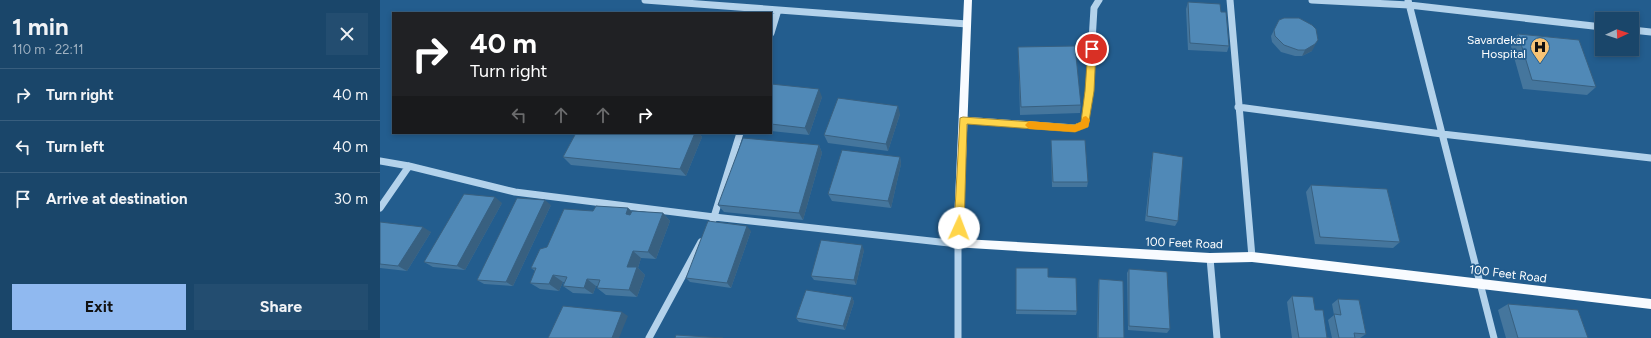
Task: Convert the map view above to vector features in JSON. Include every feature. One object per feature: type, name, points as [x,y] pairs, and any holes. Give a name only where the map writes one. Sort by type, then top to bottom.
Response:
[{"type":"main road","points":[[958,244],[968,0]]},
{"type":"main road","name":"100 Feet Road","points":[[958,244],[1210,258],[1252,257],[1651,304]]},
{"type":"street","points":[[645,0],[967,24]]},
{"type":"street","points":[[963,120],[1075,128],[1085,124],[1090,91],[1094,8],[1099,0]]},
{"type":"street","points":[[1230,0],[1252,257]]},
{"type":"street","points":[[1312,0],[1409,3],[1595,25]]},
{"type":"street","points":[[1409,3],[1494,338]]},
{"type":"street","points":[[772,30],[778,10]]},
{"type":"street","points":[[1639,31],[1651,32]]},
{"type":"street","points":[[1238,107],[1442,134],[1651,158]]},
{"type":"street","points":[[712,221],[740,134]]},
{"type":"street","points":[[380,160],[515,192],[712,221],[958,244],[958,338]]},
{"type":"street","points":[[380,208],[409,166]]},
{"type":"street","points":[[649,338],[703,237]]},
{"type":"street","points":[[1210,258],[1217,338]]},
{"type":"building","points":[[1188,2],[1220,4],[1221,12],[1226,12],[1229,46],[1190,43]]},
{"type":"building","points":[[1284,18],[1299,18],[1312,25],[1316,29],[1318,40],[1315,44],[1305,50],[1298,50],[1284,45],[1275,36],[1274,30],[1279,20]]},
{"type":"building","points":[[1518,34],[1579,40],[1596,87],[1532,80]]},
{"type":"building","points":[[1075,46],[1081,105],[1021,107],[1018,47]]},
{"type":"building","points":[[772,84],[819,89],[805,128],[772,124]]},
{"type":"building","points":[[838,98],[898,106],[886,144],[824,135]]},
{"type":"building","points":[[575,134],[695,134],[680,169],[563,157]]},
{"type":"building","points":[[743,138],[819,145],[799,213],[718,205]]},
{"type":"building","points":[[1051,140],[1085,140],[1088,182],[1053,182]]},
{"type":"building","points":[[842,150],[900,157],[888,201],[828,194]]},
{"type":"building","points":[[1153,152],[1183,157],[1178,221],[1147,216]]},
{"type":"building","points":[[1311,185],[1387,189],[1400,242],[1320,237]]},
{"type":"building","points":[[464,194],[495,197],[457,266],[424,262]]},
{"type":"building","points":[[517,198],[545,200],[506,282],[477,280]]},
{"type":"building","points":[[596,206],[628,208],[626,214],[630,215],[632,211],[663,213],[648,252],[633,251],[627,267],[637,267],[629,290],[597,288],[600,280],[587,279],[584,288],[563,286],[567,277],[553,275],[549,284],[530,283],[536,268],[531,268],[540,249],[547,247],[564,209],[593,211]]},
{"type":"building","points":[[708,221],[747,226],[727,283],[686,278]]},
{"type":"building","points":[[380,222],[423,227],[398,266],[380,264]]},
{"type":"building","points":[[821,240],[862,245],[854,280],[811,276]]},
{"type":"building","points":[[1016,268],[1048,268],[1048,277],[1076,278],[1077,311],[1016,310]]},
{"type":"building","points":[[1129,269],[1167,272],[1170,329],[1129,326]]},
{"type":"building","points":[[1099,279],[1123,281],[1124,338],[1098,338]]},
{"type":"building","points":[[806,290],[852,297],[843,326],[796,318]]},
{"type":"building","points":[[1292,296],[1313,297],[1315,310],[1323,310],[1327,338],[1299,338]]},
{"type":"building","points":[[1338,299],[1359,300],[1366,334],[1354,333],[1355,338],[1339,338],[1334,314],[1341,315]]},
{"type":"building","points":[[1508,304],[1578,310],[1588,338],[1518,338]]},
{"type":"building","points":[[563,306],[622,312],[612,338],[548,338]]},
{"type":"building","points":[[676,335],[723,338],[675,338]]},
{"type":"slow traffic","points":[[1029,125],[1075,128],[1085,124],[1086,120]]},
{"type":"place","name":"Savardekar Hospital","points":[[1540,64]]},
{"type":"route","points":[[959,228],[963,120],[1075,128],[1085,124],[1090,91],[1092,49]]}]
